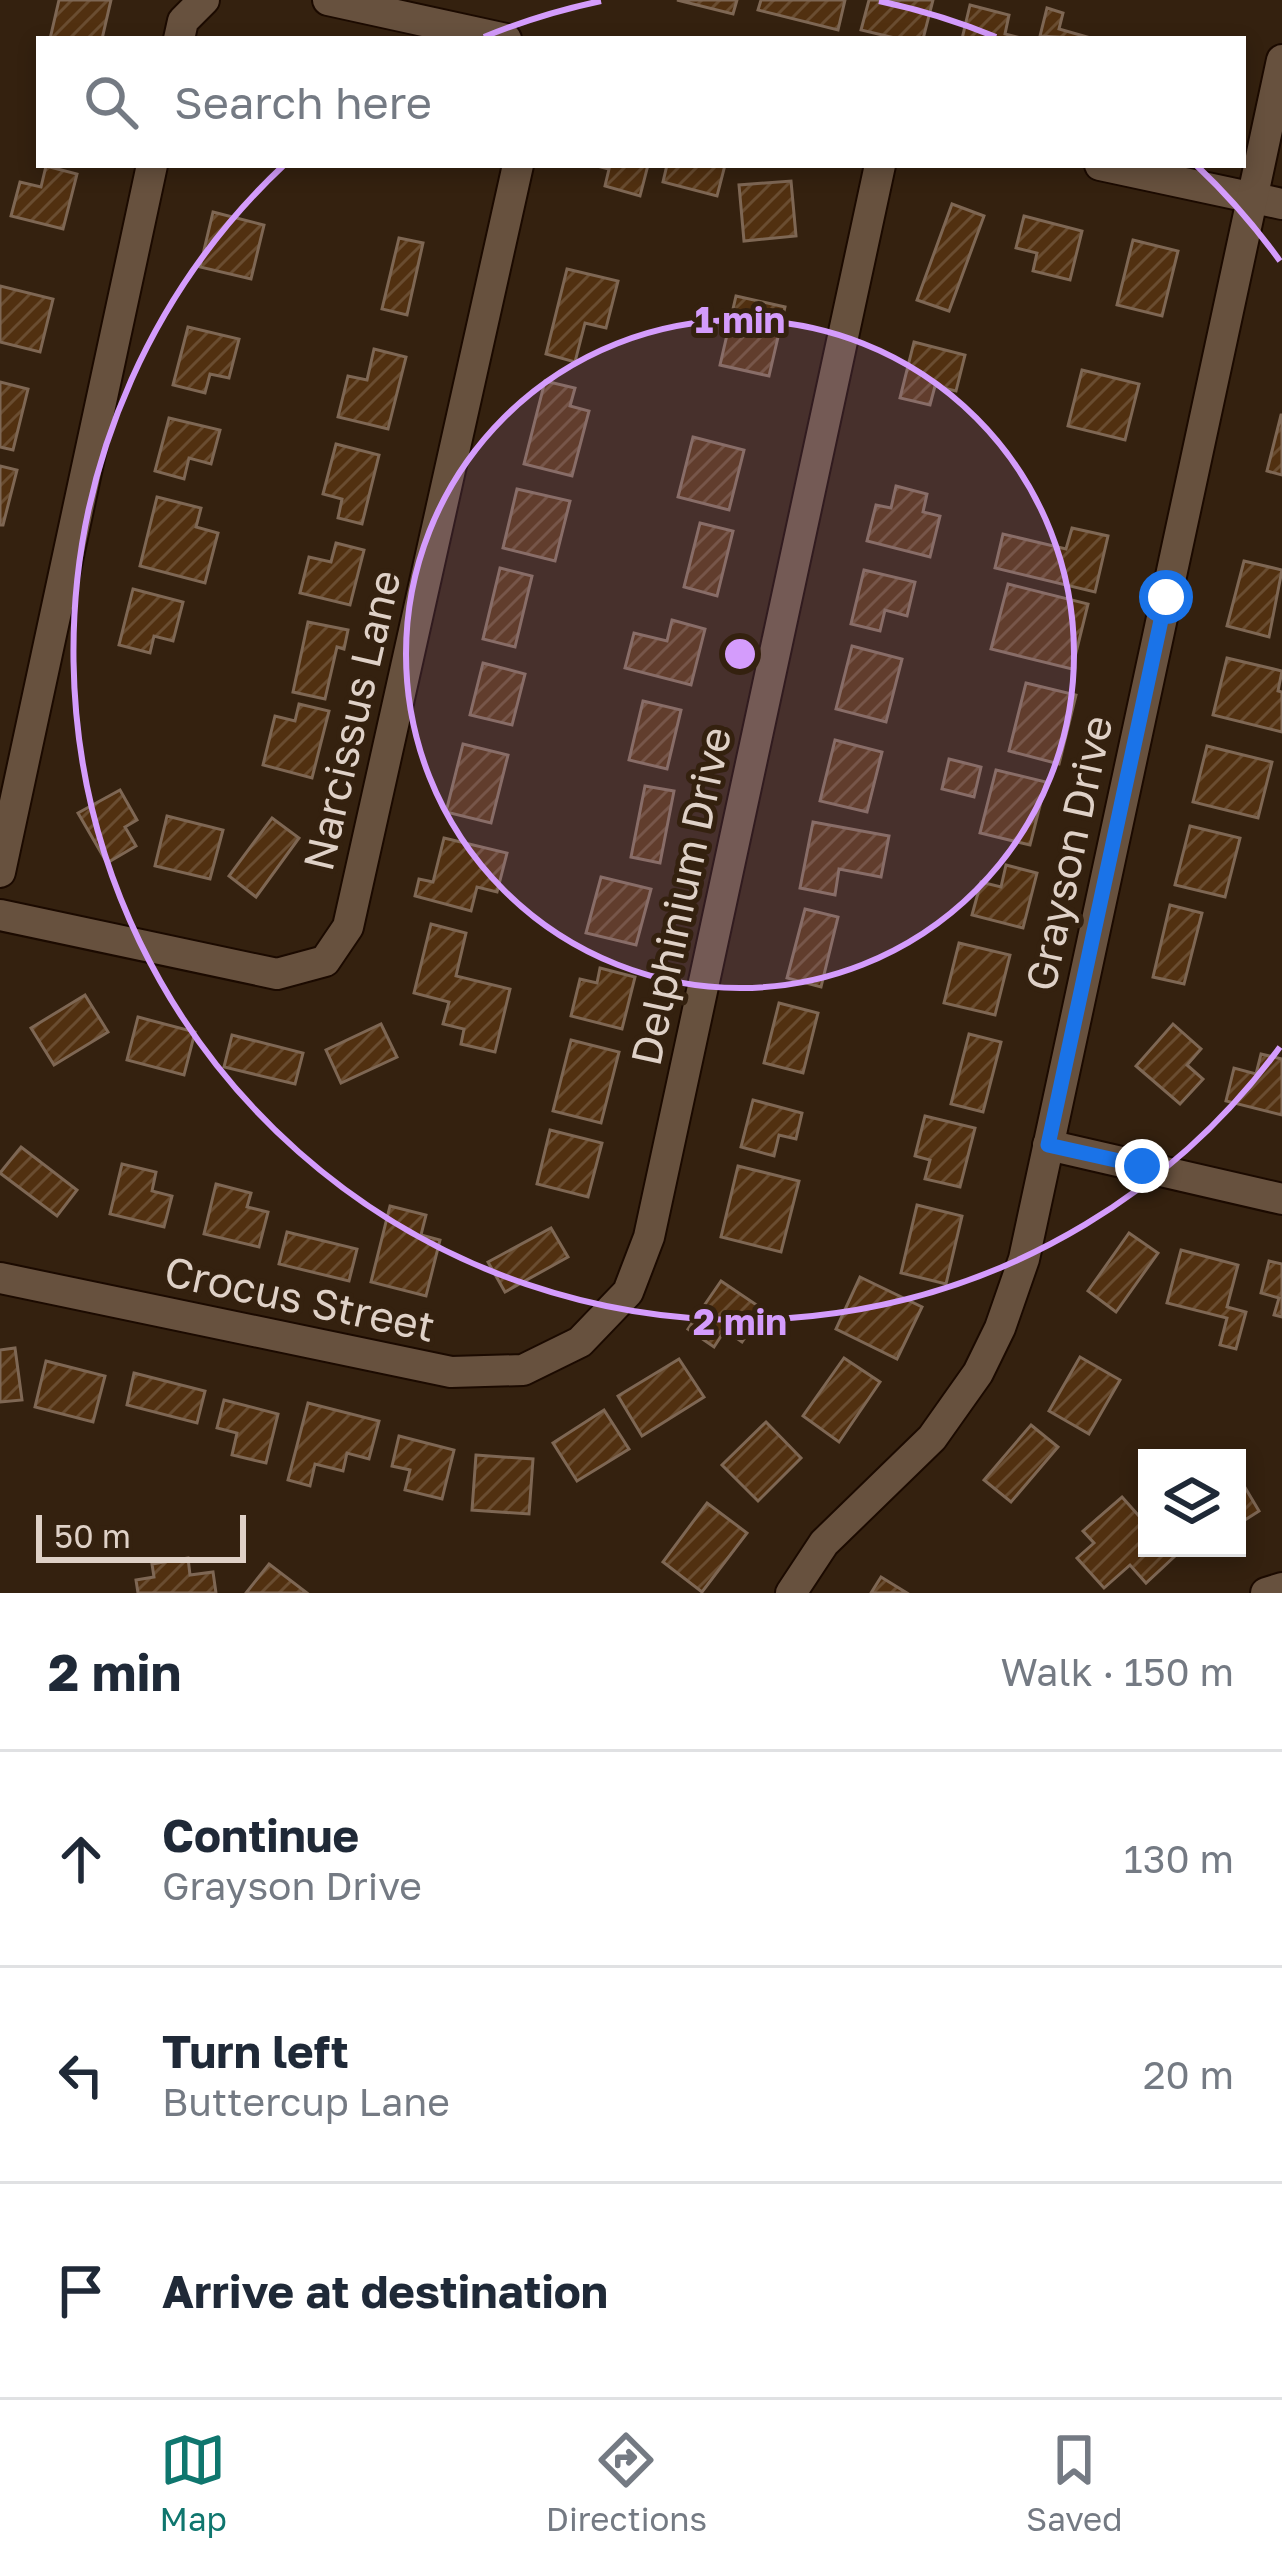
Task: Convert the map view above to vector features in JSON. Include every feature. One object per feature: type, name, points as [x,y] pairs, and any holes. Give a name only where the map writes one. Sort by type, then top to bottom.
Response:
[{"type":"street","points":[[180,36],[183,21],[204,0]]},
{"type":"street","points":[[328,0],[395,8],[495,36]]},
{"type":"street","name":"Grayson Drive","points":[[791,1593],[824,1543],[932,1438],[977,1373],[1000,1328],[1024,1259],[1267,201],[1282,60]]},
{"type":"street","points":[[0,872],[151,168]]},
{"type":"street","name":"Narcissus Lane","points":[[0,915],[277,974],[325,961],[348,927],[517,168]]},
{"type":"street","name":"Delphinium Drive","points":[[580,1342],[628,1292],[650,1237],[879,168]]},
{"type":"street","points":[[1114,168],[1267,201]]},
{"type":"street","points":[[1048,1145],[1282,1199]]},
{"type":"street","name":"Crocus Street","points":[[0,1278],[451,1372],[523,1370],[580,1342]]},
{"type":"street","points":[[1266,1593],[1282,1588]]},
{"type":"building","points":[[59,0],[111,0],[103,36],[51,36]]},
{"type":"building","points":[[677,0],[737,0],[733,14]]},
{"type":"building","points":[[761,0],[845,0],[838,30],[758,10]]},
{"type":"building","points":[[869,0],[933,0],[924,36],[861,30]]},
{"type":"building","points":[[970,5],[1009,15],[1005,34],[1013,36],[963,36]]},
{"type":"building","points":[[1047,8],[1063,13],[1059,29],[1084,36],[1040,36]]},
{"type":"building","points":[[46,168],[77,174],[63,229],[11,216],[20,182],[41,187]]},
{"type":"building","points":[[605,168],[647,168],[640,196],[605,186],[609,169]]},
{"type":"building","points":[[666,168],[724,168],[717,196],[663,182]]},
{"type":"building","points":[[791,181],[796,236],[744,241],[739,185]]},
{"type":"building","points":[[952,204],[984,216],[949,311],[917,300]]},
{"type":"building","points":[[213,212],[264,225],[251,279],[200,267]]},
{"type":"building","points":[[1024,216],[1082,231],[1070,280],[1033,271],[1037,253],[1016,248]]},
{"type":"building","points":[[399,238],[423,243],[407,315],[382,309]]},
{"type":"building","points":[[1133,240],[1178,251],[1162,316],[1117,305]]},
{"type":"building","points":[[567,269],[618,281],[606,328],[585,323],[575,362],[546,354]]},
{"type":"building","points":[[0,286],[53,299],[40,352],[0,342]]},
{"type":"building","points":[[736,296],[785,307],[769,376],[720,365]]},
{"type":"building","points":[[188,327],[239,339],[229,378],[210,374],[205,393],[173,385]]},
{"type":"building","points":[[914,342],[965,355],[956,391],[935,386],[930,405],[900,398]]},
{"type":"building","points":[[374,349],[406,357],[388,429],[338,417],[348,376],[367,380]]},
{"type":"building","points":[[1082,370],[1139,384],[1125,440],[1068,426]]},
{"type":"building","points":[[545,381],[575,388],[570,406],[589,411],[572,476],[524,464]]},
{"type":"building","points":[[0,382],[28,389],[13,450],[0,447]]},
{"type":"building","points":[[1282,415],[1282,475],[1267,471]]},
{"type":"building","points":[[169,418],[220,430],[211,464],[189,458],[184,479],[155,471]]},
{"type":"building","points":[[693,437],[744,450],[729,510],[678,497]]},
{"type":"building","points":[[336,444],[379,455],[362,524],[338,518],[342,499],[323,494]]},
{"type":"building","points":[[0,466],[17,470],[3,525],[0,525]]},
{"type":"building","points":[[896,486],[927,494],[923,512],[940,516],[930,557],[867,541],[876,505],[891,508]]},
{"type":"building","points":[[517,489],[570,501],[555,561],[503,548]]},
{"type":"building","points":[[157,497],[201,508],[196,527],[218,533],[205,583],[140,566]]},
{"type":"building","points":[[700,523],[733,531],[717,596],[684,587]]},
{"type":"building","points":[[1072,528],[1108,536],[1095,592],[995,568],[1003,534],[1066,549]]},
{"type":"building","points":[[336,543],[364,550],[350,605],[300,593],[309,557],[331,562]]},
{"type":"building","points":[[1244,561],[1282,570],[1269,637],[1227,626]]},
{"type":"building","points":[[500,568],[532,576],[515,647],[483,639]]},
{"type":"building","points":[[864,570],[915,582],[907,616],[885,610],[880,631],[851,624]]},
{"type":"building","points":[[1008,584],[1088,604],[1072,669],[991,649]]},
{"type":"building","points":[[133,589],[183,602],[173,641],[154,636],[150,653],[119,645]]},
{"type":"building","points":[[672,620],[705,629],[691,685],[625,668],[634,633],[667,641]]},
{"type":"building","points":[[308,622],[348,630],[344,649],[337,647],[325,699],[293,692]]},
{"type":"building","points":[[852,646],[902,659],[886,722],[836,709]]},
{"type":"building","points":[[1227,658],[1282,671],[1278,691],[1282,692],[1282,732],[1213,715]]},
{"type":"building","points":[[483,663],[525,674],[512,725],[470,715]]},
{"type":"building","points":[[1026,683],[1076,695],[1059,764],[1009,751]]},
{"type":"building","points":[[643,701],[681,710],[667,769],[629,760]]},
{"type":"building","points":[[299,704],[329,711],[312,778],[263,765],[275,716],[295,721]]},
{"type":"building","points":[[835,740],[882,752],[867,812],[820,801]]},
{"type":"building","points":[[463,744],[508,755],[491,823],[446,812]]},
{"type":"building","points":[[1207,746],[1272,762],[1258,818],[1193,802]]},
{"type":"building","points":[[949,759],[981,767],[974,797],[942,789]]},
{"type":"building","points":[[996,770],[1046,782],[1030,845],[980,833]]},
{"type":"building","points":[[645,786],[674,791],[660,863],[631,857]]},
{"type":"building","points":[[120,790],[137,820],[125,827],[136,846],[107,863],[78,813]]},
{"type":"building","points":[[167,816],[223,830],[210,879],[155,866]]},
{"type":"building","points":[[272,818],[299,838],[256,897],[229,876]]},
{"type":"building","points":[[813,822],[889,836],[881,877],[839,869],[835,895],[800,888]]},
{"type":"building","points":[[1190,826],[1240,838],[1225,897],[1175,885]]},
{"type":"building","points":[[444,838],[507,853],[497,892],[477,887],[471,911],[415,896],[419,879],[433,882]]},
{"type":"building","points":[[1006,865],[1037,873],[1023,928],[972,915],[981,882],[1001,887]]},
{"type":"building","points":[[601,877],[651,889],[636,945],[586,933]]},
{"type":"building","points":[[1170,905],[1202,913],[1184,984],[1153,977]]},
{"type":"building","points":[[805,909],[838,917],[821,987],[787,978]]},
{"type":"building","points":[[431,924],[466,933],[456,976],[510,989],[495,1052],[461,1044],[464,1029],[443,1024],[449,1002],[414,993]]},
{"type":"building","points":[[959,943],[1010,955],[995,1015],[944,1003]]},
{"type":"building","points":[[600,968],[635,977],[622,1029],[571,1016],[580,979],[597,983]]},
{"type":"building","points":[[85,995],[108,1032],[54,1065],[31,1028]]},
{"type":"building","points":[[779,1003],[818,1013],[803,1073],[764,1063]]},
{"type":"building","points":[[138,1017],[195,1032],[184,1075],[127,1060]]},
{"type":"building","points":[[381,1024],[397,1057],[341,1083],[326,1050]]},
{"type":"building","points":[[1173,1024],[1201,1049],[1187,1065],[1203,1079],[1180,1104],[1136,1066]]},
{"type":"building","points":[[969,1034],[1001,1042],[983,1112],[951,1104]]},
{"type":"building","points":[[232,1035],[303,1053],[295,1084],[224,1067]]},
{"type":"building","points":[[571,1040],[619,1052],[601,1123],[553,1111]]},
{"type":"building","points":[[1261,1054],[1282,1059],[1282,1115],[1226,1101],[1234,1068],[1256,1074]]},
{"type":"building","points":[[753,1100],[802,1113],[796,1139],[779,1135],[774,1156],[741,1147]]},
{"type":"building","points":[[925,1116],[975,1128],[960,1187],[925,1179],[930,1160],[915,1156]]},
{"type":"building","points":[[550,1130],[602,1143],[588,1197],[537,1184]]},
{"type":"building","points":[[21,1147],[77,1190],[57,1216],[0,1173]]},
{"type":"building","points":[[122,1164],[156,1172],[152,1191],[172,1196],[164,1227],[110,1214]]},
{"type":"building","points":[[738,1166],[799,1181],[781,1252],[721,1237]]},
{"type":"building","points":[[216,1184],[251,1193],[247,1207],[268,1212],[259,1247],[204,1234]]},
{"type":"building","points":[[917,1205],[962,1216],[946,1284],[901,1273]]},
{"type":"building","points":[[390,1206],[426,1215],[421,1235],[440,1240],[426,1296],[371,1282]]},
{"type":"building","points":[[551,1228],[568,1257],[505,1292],[488,1262]]},
{"type":"building","points":[[287,1232],[357,1249],[349,1281],[279,1264]]},
{"type":"building","points":[[1129,1233],[1158,1253],[1116,1312],[1088,1291]]},
{"type":"building","points":[[1181,1250],[1238,1265],[1227,1307],[1246,1312],[1236,1349],[1220,1345],[1227,1318],[1167,1303]]},
{"type":"building","points":[[1269,1261],[1282,1264],[1282,1317],[1274,1315],[1279,1298],[1261,1293]]},
{"type":"building","points":[[860,1277],[922,1307],[897,1359],[836,1329]]},
{"type":"building","points":[[721,1281],[764,1310],[742,1342],[725,1330],[714,1347],[688,1329]]},
{"type":"building","points":[[15,1348],[22,1400],[0,1402],[0,1350]]},
{"type":"building","points":[[1080,1357],[1120,1380],[1089,1434],[1049,1411]]},
{"type":"building","points":[[844,1358],[880,1382],[839,1442],[803,1416]]},
{"type":"building","points":[[679,1359],[704,1397],[642,1436],[618,1396]]},
{"type":"building","points":[[46,1361],[105,1376],[93,1422],[35,1407]]},
{"type":"building","points":[[134,1373],[205,1391],[197,1423],[127,1405]]},
{"type":"building","points":[[224,1400],[278,1414],[266,1463],[232,1455],[237,1433],[217,1428]]},
{"type":"building","points":[[308,1403],[379,1421],[369,1459],[347,1453],[343,1471],[315,1464],[310,1486],[288,1480]]},
{"type":"building","points":[[604,1410],[629,1449],[577,1481],[553,1443]]},
{"type":"building","points":[[766,1422],[801,1458],[758,1501],[722,1465]]},
{"type":"building","points":[[1031,1425],[1058,1447],[1011,1502],[984,1480]]},
{"type":"building","points":[[399,1436],[454,1450],[442,1499],[405,1490],[410,1470],[392,1466]]},
{"type":"building","points":[[476,1455],[533,1459],[529,1514],[472,1510]]},
{"type":"building","points":[[1246,1489],[1259,1511],[1246,1519]]},
{"type":"building","points":[[1122,1497],[1138,1515],[1138,1557],[1174,1557],[1146,1583],[1130,1565],[1104,1588],[1077,1558],[1094,1543],[1083,1531]]},
{"type":"building","points":[[707,1503],[747,1533],[702,1592],[663,1562]]},
{"type":"building","points":[[188,1558],[190,1575],[213,1572],[216,1593],[138,1593],[136,1580],[154,1577],[152,1564]]},
{"type":"building","points":[[269,1564],[307,1593],[246,1593]]},
{"type":"building","points":[[881,1577],[907,1593],[871,1593]]},
{"type":"route","points":[[1142,1166],[1048,1145],[1166,597]]}]
